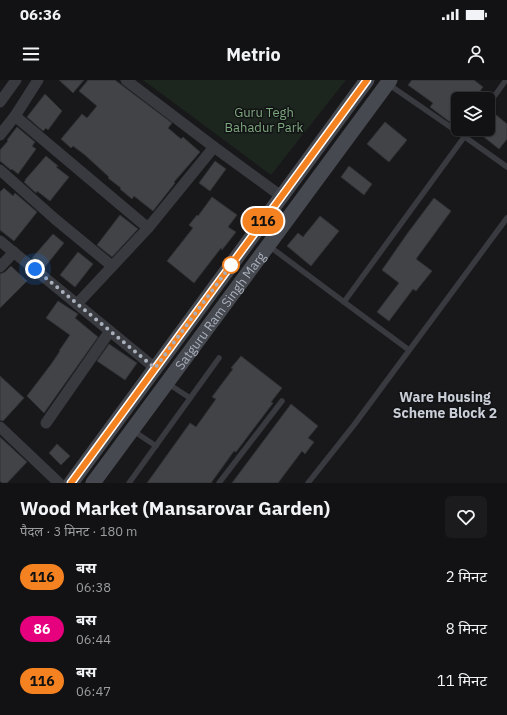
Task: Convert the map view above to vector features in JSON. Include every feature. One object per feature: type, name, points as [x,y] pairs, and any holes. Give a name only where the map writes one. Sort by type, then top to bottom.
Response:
[{"type":"main road","name":"Satguru Ram Singh Marg","points":[[71,483],[367,80]]},
{"type":"main road","name":"Satguru Ram Singh Marg","points":[[93,483],[389,82]]},
{"type":"street","points":[[0,102],[16,80]]},
{"type":"street","points":[[0,135],[15,116],[38,80]]},
{"type":"street","points":[[132,82],[214,147],[281,196]]},
{"type":"street","points":[[15,116],[148,228]]},
{"type":"street","points":[[77,304],[148,228],[214,147]]},
{"type":"street","points":[[0,170],[55,219],[112,266]]},
{"type":"street","points":[[0,241],[155,368]]},
{"type":"street","points":[[0,267],[14,252]]},
{"type":"street","points":[[46,423],[110,331]]},
{"type":"street","points":[[0,427],[59,483]]},
{"type":"lane","points":[[495,95],[506,80]]},
{"type":"lane","points":[[389,82],[451,126]]},
{"type":"lane","points":[[344,302],[465,136],[507,167]]},
{"type":"lane","points":[[308,483],[354,425],[507,218]]},
{"type":"lane","points":[[268,246],[409,350]]},
{"type":"lane","points":[[129,483],[219,358]]},
{"type":"lane","points":[[167,382],[190,398]]},
{"type":"lane","points":[[219,483],[282,401]]},
{"type":"lane","points":[[132,430],[156,446]]},
{"type":"green space","name":"Guru Tegh Bahadur Park","points":[[143,80],[346,80],[271,175]]},
{"type":"building","points":[[59,80],[84,80],[73,93]]},
{"type":"building","points":[[88,80],[115,80],[172,123],[168,128],[181,139],[183,137],[200,152],[174,182],[175,183],[153,211],[134,196],[132,199],[85,155],[73,146],[71,148],[61,139],[82,114],[87,118],[97,106],[79,91]]},
{"type":"building","points":[[412,80],[474,80],[483,87],[479,92],[451,92],[451,123],[430,107],[433,103],[408,85]]},
{"type":"building","points":[[45,94],[62,111],[48,130],[46,128],[43,131],[27,117]]},
{"type":"building","points":[[495,114],[507,124],[507,139],[499,149],[483,136],[495,136]]},
{"type":"building","points":[[385,122],[407,140],[389,162],[367,144]]},
{"type":"building","points":[[17,127],[35,142],[32,146],[36,149],[18,174],[0,161],[0,150]]},
{"type":"building","points":[[46,156],[58,166],[56,167],[69,177],[50,201],[37,191],[36,193],[24,182]]},
{"type":"building","points":[[215,161],[226,169],[210,191],[199,183]]},
{"type":"building","points":[[349,166],[372,184],[364,195],[341,177]]},
{"type":"building","points":[[4,188],[13,196],[15,193],[37,212],[14,241],[0,230],[0,192]]},
{"type":"building","points":[[212,197],[237,215],[228,227],[236,232],[222,250],[221,248],[194,283],[167,261],[193,228],[189,225],[197,215],[198,216]]},
{"type":"building","points":[[434,198],[451,211],[416,259],[432,271],[416,291],[413,289],[389,321],[377,312],[399,283],[382,270]]},
{"type":"building","points":[[120,215],[138,229],[112,257],[97,245]]},
{"type":"building","points":[[320,216],[339,231],[311,266],[287,246],[298,233],[303,237]]},
{"type":"building","points":[[53,234],[64,243],[44,268],[32,258]]},
{"type":"building","points":[[78,252],[93,264],[75,287],[60,275]]},
{"type":"building","points":[[11,266],[27,281],[0,308],[0,274],[5,272]]},
{"type":"building","points":[[58,301],[78,314],[75,318],[98,337],[44,413],[27,396],[52,363],[70,335],[46,318]]},
{"type":"building","points":[[109,344],[137,363],[125,380],[97,361]]},
{"type":"building","points":[[241,356],[282,388],[271,402],[273,403],[236,452],[234,451],[211,483],[147,483],[190,423],[196,427],[216,399],[212,397],[233,369],[231,368]]},
{"type":"building","points":[[0,376],[24,398],[3,421],[0,420]]},
{"type":"building","points":[[291,404],[318,426],[308,438],[314,442],[305,454],[302,451],[278,483],[232,483]]},
{"type":"building","points":[[0,437],[27,462],[7,483],[2,483],[0,481]]},
{"type":"building","points":[[57,444],[70,456],[61,465],[49,453]]},
{"type":"bus line","name":"116","points":[[71,483],[367,80]]},
{"type":"district","name":"Ware Housing Scheme Block 2","points":[[445,406]]},
{"type":"route","points":[[35,269],[155,368],[231,265]]}]
